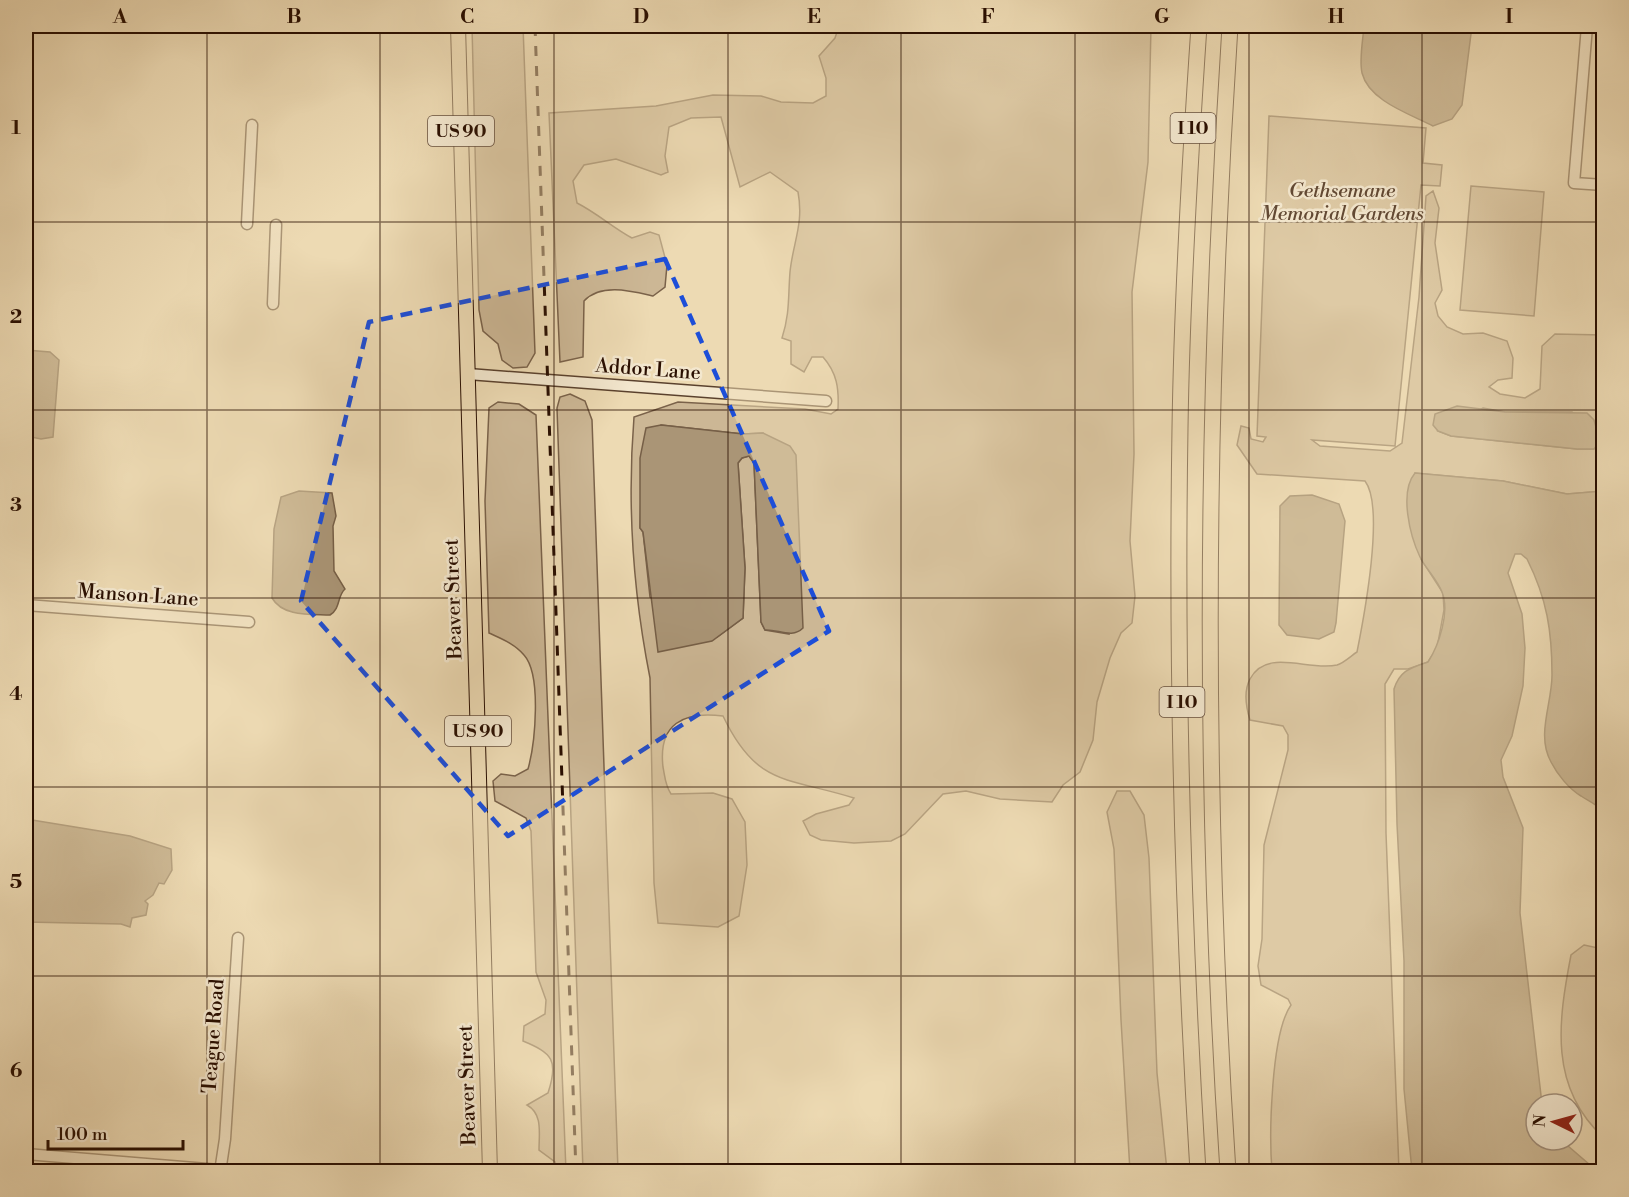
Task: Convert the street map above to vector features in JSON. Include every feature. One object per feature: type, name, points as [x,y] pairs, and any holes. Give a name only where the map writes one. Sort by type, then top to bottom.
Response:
[{"type":"highway","name":"I 10","points":[[1198,26],[1180,426],[1179,558],[1186,920],[1198,1172]]},
{"type":"highway","name":"I 10","points":[[1228,1172],[1221,1059],[1213,831],[1210,581],[1212,399],[1230,26]]},
{"type":"highway","points":[[1228,67],[1240,26]]},
{"type":"main road","name":"Beaver Street","points":[[458,26],[490,1172]]},
{"type":"street","points":[[1587,26],[1574,183],[1604,186]]},
{"type":"street","points":[[247,224],[252,125]]},
{"type":"street","points":[[273,304],[276,225]]},
{"type":"street","name":"Addor Lane","points":[[468,374],[826,401]]},
{"type":"street","name":"Manson Lane","points":[[26,606],[249,622]]},
{"type":"street","name":"Teague Road","points":[[220,1171],[225,1139],[238,938]]},
{"type":"street","points":[[26,1154],[243,1172]]},
{"type":"highlighted area","points":[[665,259],[829,631],[508,836],[301,601],[369,322]]},
{"type":"green space","points":[[472,26],[523,26],[535,353],[527,367],[513,368],[502,360],[498,344],[483,331],[479,310]]},
{"type":"green space","points":[[839,26],[1151,26],[1148,162],[1132,292],[1134,454],[1130,541],[1135,596],[1132,623],[1121,633],[1110,658],[1097,702],[1093,740],[1080,772],[1063,785],[1052,802],[1000,799],[966,791],[943,794],[905,834],[891,841],[854,843],[821,840],[810,835],[803,821],[816,814],[849,805],[854,798],[792,782],[762,768],[748,756],[723,716],[696,716],[676,724],[669,731],[663,752],[663,767],[669,791],[671,794],[713,793],[732,799],[745,822],[747,865],[739,916],[718,927],[658,923],[654,883],[650,678],[639,613],[633,548],[631,482],[634,417],[678,402],[805,409],[831,414],[838,409],[838,394],[834,375],[823,357],[812,357],[804,372],[791,364],[791,341],[782,338],[788,313],[791,261],[800,214],[798,192],[770,172],[740,187],[721,117],[691,118],[669,127],[665,156],[668,172],[661,175],[616,159],[584,165],[573,181],[577,203],[625,234],[632,238],[650,232],[659,235],[667,265],[665,287],[653,296],[608,290],[591,295],[584,301],[583,357],[560,362],[549,113],[656,106],[713,95],[761,96],[781,102],[813,103],[826,96],[826,78],[819,56],[835,38]],"holes":[[[661,425],[743,434],[763,433],[789,634],[765,630],[761,622],[754,463],[749,456],[742,458],[738,463],[745,568],[743,618],[717,637],[650,597],[643,532],[640,528],[641,495]]]},
{"type":"green space","name":"Gethsemane Memorial Gardens","points":[[1269,116],[1426,128],[1423,163],[1442,165],[1440,186],[1421,185],[1395,446],[1312,440],[1320,446],[1390,451],[1402,443],[1419,297],[1426,196],[1433,191],[1439,208],[1435,243],[1442,290],[1435,303],[1438,316],[1447,327],[1463,334],[1483,333],[1507,341],[1513,358],[1512,378],[1498,380],[1489,387],[1500,394],[1525,398],[1540,389],[1542,346],[1555,334],[1603,335],[1603,491],[1567,494],[1503,481],[1415,473],[1421,559],[1443,593],[1444,610],[1437,648],[1428,662],[1408,669],[1394,669],[1385,684],[1386,833],[1399,1171],[1272,1171],[1271,1110],[1275,1060],[1284,1019],[1291,1005],[1288,999],[1261,985],[1258,966],[1262,939],[1264,845],[1288,750],[1288,735],[1283,726],[1250,720],[1246,705],[1246,689],[1257,669],[1267,664],[1278,662],[1314,666],[1337,665],[1357,652],[1371,563],[1373,514],[1371,494],[1365,481],[1257,474],[1237,445],[1241,426],[1249,428],[1251,439],[1263,442],[1266,437],[1257,436]],"holes":[[[1483,408],[1505,412],[1572,412],[1597,434],[1600,442],[1594,449],[1577,449],[1451,436],[1438,431]]]},
{"type":"green space","points":[[1471,186],[1544,192],[1534,316],[1460,310]]},
{"type":"green space","points":[[570,394],[585,401],[592,420],[618,1171],[583,1171],[557,408],[560,397]]},
{"type":"green space","points":[[498,402],[519,404],[536,415],[566,1171],[556,1171],[555,1162],[539,1150],[538,1119],[536,1113],[527,1105],[548,1093],[553,1073],[553,1065],[547,1054],[523,1041],[524,1026],[545,1014],[546,1000],[536,972],[531,831],[526,818],[495,801],[493,781],[501,774],[515,776],[528,769],[535,727],[535,693],[530,665],[520,651],[489,633],[485,501],[489,408]]},
{"type":"green space","points":[[1117,791],[1130,791],[1144,815],[1149,858],[1157,1073],[1167,1171],[1130,1171],[1114,849],[1107,812]]},
{"type":"green space","points":[[1584,945],[1603,949],[1603,1137],[1584,1115],[1584,1092],[1571,1092],[1566,1075],[1561,1029],[1571,955]]},
{"type":"shaded area","points":[[1364,26],[1472,26],[1462,105],[1452,119],[1433,126],[1392,106],[1373,91],[1366,83],[1361,68]]},
{"type":"shaded area","points":[[26,350],[50,352],[59,360],[53,437],[41,439],[26,436]]},
{"type":"shaded area","points":[[1457,406],[1505,412],[1587,413],[1594,420],[1600,442],[1594,449],[1577,449],[1451,436],[1438,431],[1433,425],[1435,414]]},
{"type":"shaded area","points":[[661,425],[743,434],[763,433],[790,446],[796,455],[803,628],[799,631],[790,633],[765,630],[761,622],[754,463],[749,456],[742,458],[738,463],[745,568],[743,618],[712,641],[658,652],[643,532],[640,528],[640,458],[646,428]]},
{"type":"shaded area","points":[[1415,473],[1503,481],[1567,494],[1603,491],[1603,812],[1568,785],[1554,767],[1547,752],[1545,730],[1552,675],[1551,644],[1544,602],[1527,559],[1521,554],[1515,554],[1508,573],[1522,614],[1525,648],[1523,686],[1512,736],[1501,760],[1503,777],[1523,828],[1520,913],[1541,1092],[1524,1092],[1524,1152],[1575,1152],[1597,1171],[1412,1171],[1404,1089],[1404,961],[1397,824],[1394,689],[1403,674],[1411,668],[1428,662],[1439,638],[1445,609],[1442,592],[1420,557],[1413,538],[1407,502],[1410,481]]},
{"type":"shaded area","points":[[299,491],[332,493],[336,516],[333,526],[334,571],[345,589],[336,609],[330,615],[306,614],[283,609],[272,598],[274,529],[281,497]]},
{"type":"shaded area","points":[[1312,495],[1339,504],[1345,521],[1336,623],[1334,632],[1319,639],[1287,635],[1279,625],[1280,506],[1290,496]]},
{"type":"shaded area","points":[[26,819],[130,836],[171,849],[172,870],[164,884],[159,883],[153,895],[145,901],[148,904],[146,915],[132,918],[130,927],[121,924],[26,922]]},
{"type":"railway","points":[[535,26],[576,1172]]}]
